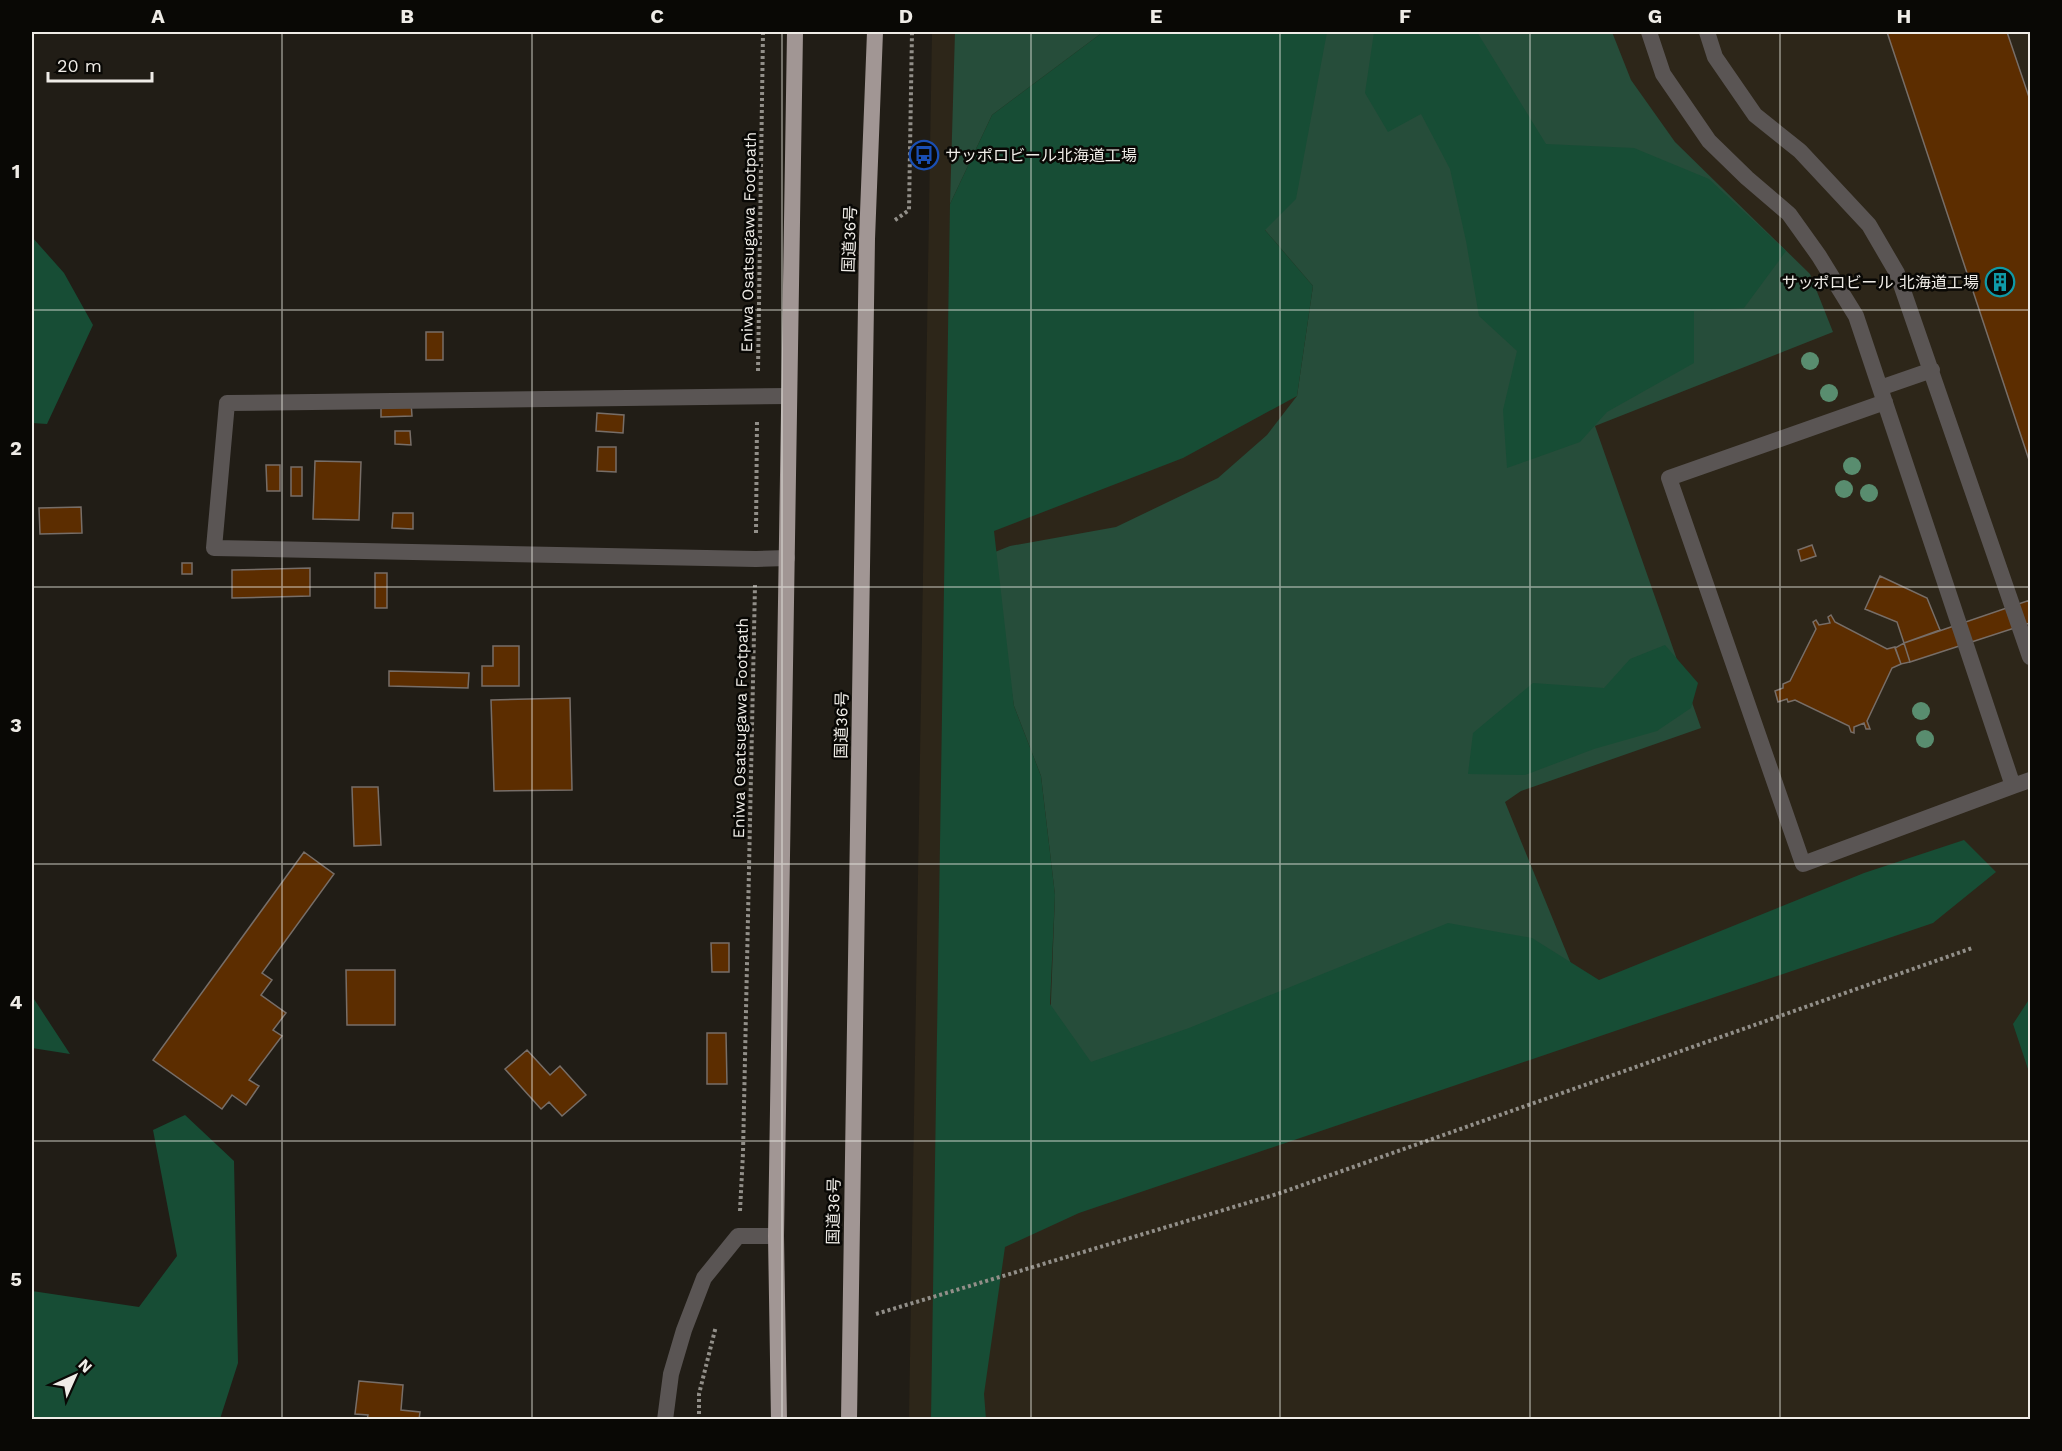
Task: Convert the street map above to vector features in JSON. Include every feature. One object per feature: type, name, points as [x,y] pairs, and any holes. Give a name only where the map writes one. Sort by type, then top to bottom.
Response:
[{"type":"highway","points":[[779,1419],[776,1236],[795,32]]},
{"type":"highway","name":"国道36号","points":[[849,1419],[867,239],[875,32]]},
{"type":"street","points":[[1649,32],[1663,74],[1709,141],[1789,214],[1856,316],[2013,786]]},
{"type":"street","points":[[1707,32],[1715,57],[1755,114],[1800,152],[1869,225],[1897,273],[2031,657]]},
{"type":"street","points":[[1932,370],[1883,395],[1669,478],[1803,864],[2031,780]]},
{"type":"street","points":[[787,558],[214,548],[227,403],[789,396]]},
{"type":"street","points":[[665,1419],[671,1374],[684,1330],[704,1278],[738,1236],[776,1236]]},
{"type":"path","name":"Eniwa Osatsugawa Footpath","points":[[738,1236],[743,1153],[756,559],[763,32]]},
{"type":"path","points":[[867,239],[909,210],[912,32]]},
{"type":"path","points":[[850,1322],[1277,1194],[1972,948]]},
{"type":"path","points":[[699,1419],[699,1394],[719,1315]]},
{"type":"shaded area","points":[[932,32],[2030,32],[2030,1419],[909,1419]]},
{"type":"green space","points":[[955,32],[1103,32],[992,115],[950,204]]},
{"type":"green space","points":[[1103,32],[1327,32],[1296,199],[1265,230],[1313,286],[1297,396],[1183,458],[994,531],[1014,706],[1041,776],[1055,895],[1050,1004],[1091,1062],[1189,1028],[1448,923],[1532,938],[1599,980],[1864,873],[1964,840],[1996,872],[1933,923],[1079,1213],[1005,1247],[984,1394],[986,1419],[931,1419],[950,204],[992,115]]},
{"type":"green space","points":[[1222,32],[1612,32],[1631,80],[1675,142],[1810,274],[1833,332],[1595,426],[1701,728],[1521,791],[1505,802],[1583,993],[1076,1071],[1050,1027],[1055,895],[1041,776],[1014,706],[990,554],[1010,546],[1116,527],[1218,478],[1267,435],[1297,396],[1313,286],[1265,230]]},
{"type":"green space","points":[[1374,32],[1477,32],[1546,144],[1634,148],[1709,179],[1786,251],[1744,308],[1694,311],[1694,363],[1607,412],[1580,442],[1507,468],[1503,410],[1517,351],[1479,316],[1450,169],[1421,114],[1388,132],[1365,93]]},
{"type":"green space","points":[[32,237],[64,273],[93,325],[47,424],[32,423]]},
{"type":"green space","points":[[1665,645],[1698,683],[1691,708],[1657,731],[1594,749],[1525,775],[1468,774],[1473,733],[1533,683],[1604,688],[1630,659]]},
{"type":"green space","points":[[32,996],[70,1054],[32,1048]]},
{"type":"green space","points":[[2030,998],[2030,1075],[2013,1024]]},
{"type":"green space","points":[[185,1115],[234,1161],[238,1363],[220,1419],[32,1419],[32,1291],[139,1307],[177,1256],[153,1130]]},
{"type":"building","name":"サッポロビール 北海道工場","points":[[1887,32],[2007,32],[2030,100],[2030,463]]},
{"type":"building","points":[[426,332],[443,332],[443,360],[426,360]]},
{"type":"building","points":[[411,402],[412,416],[381,417],[381,403]]},
{"type":"building","points":[[597,413],[624,415],[623,433],[596,431]]},
{"type":"building","points":[[395,431],[410,431],[411,445],[395,444]]},
{"type":"building","points":[[598,447],[616,447],[616,472],[597,471]]},
{"type":"building","points":[[315,461],[361,462],[359,520],[313,519]]},
{"type":"building","points":[[266,465],[280,465],[280,491],[267,491]]},
{"type":"building","points":[[291,467],[302,467],[302,496],[291,496]]},
{"type":"building","points":[[81,507],[82,533],[40,534],[39,508]]},
{"type":"building","points":[[393,513],[413,513],[413,529],[392,528]]},
{"type":"building","points":[[1812,545],[1816,556],[1801,561],[1798,550]]},
{"type":"building","points":[[182,563],[192,563],[192,574],[182,574]]},
{"type":"building","points":[[310,568],[310,596],[232,598],[232,570]]},
{"type":"building","points":[[375,573],[387,573],[387,608],[375,608]]},
{"type":"building","points":[[1880,576],[1927,598],[1940,630],[1904,643],[1897,622],[1865,609]]},
{"type":"building","points":[[2030,600],[2030,623],[1910,662],[1904,643]]},
{"type":"building","points":[[1831,615],[1835,622],[1887,649],[1895,647],[1901,664],[1892,668],[1867,721],[1870,729],[1866,729],[1864,723],[1854,727],[1854,733],[1851,732],[1849,726],[1795,700],[1788,702],[1787,699],[1778,702],[1775,691],[1783,688],[1783,684],[1790,681],[1816,629],[1813,622],[1816,620],[1819,625],[1830,623],[1828,617]]},
{"type":"building","points":[[1904,643],[1910,662],[1901,664],[1895,648]]},
{"type":"building","points":[[493,646],[519,646],[519,686],[482,686],[482,666],[493,666]]},
{"type":"building","points":[[389,671],[469,673],[468,688],[389,686]]},
{"type":"building","points":[[570,698],[572,790],[494,791],[491,700]]},
{"type":"building","points":[[352,787],[378,787],[381,845],[354,846]]},
{"type":"building","points":[[304,852],[334,874],[262,973],[272,980],[261,995],[286,1013],[273,1030],[282,1036],[249,1080],[259,1086],[246,1105],[232,1095],[222,1109],[153,1060]]},
{"type":"building","points":[[711,943],[729,943],[729,972],[712,972]]},
{"type":"building","points":[[346,970],[395,970],[395,1025],[347,1025]]},
{"type":"building","points":[[707,1033],[726,1033],[727,1084],[707,1084]]},
{"type":"building","points":[[527,1050],[550,1075],[560,1066],[586,1095],[562,1116],[549,1102],[541,1109],[505,1069]]},
{"type":"building","points":[[359,1381],[403,1385],[401,1410],[420,1412],[419,1420],[367,1420],[368,1415],[355,1414]]},
{"type":"place","name":"サッポロビール北海道工場","points":[[924,155]]},
{"type":"place","name":"サッポロビール 北海道工場","points":[[2000,282]]}]
